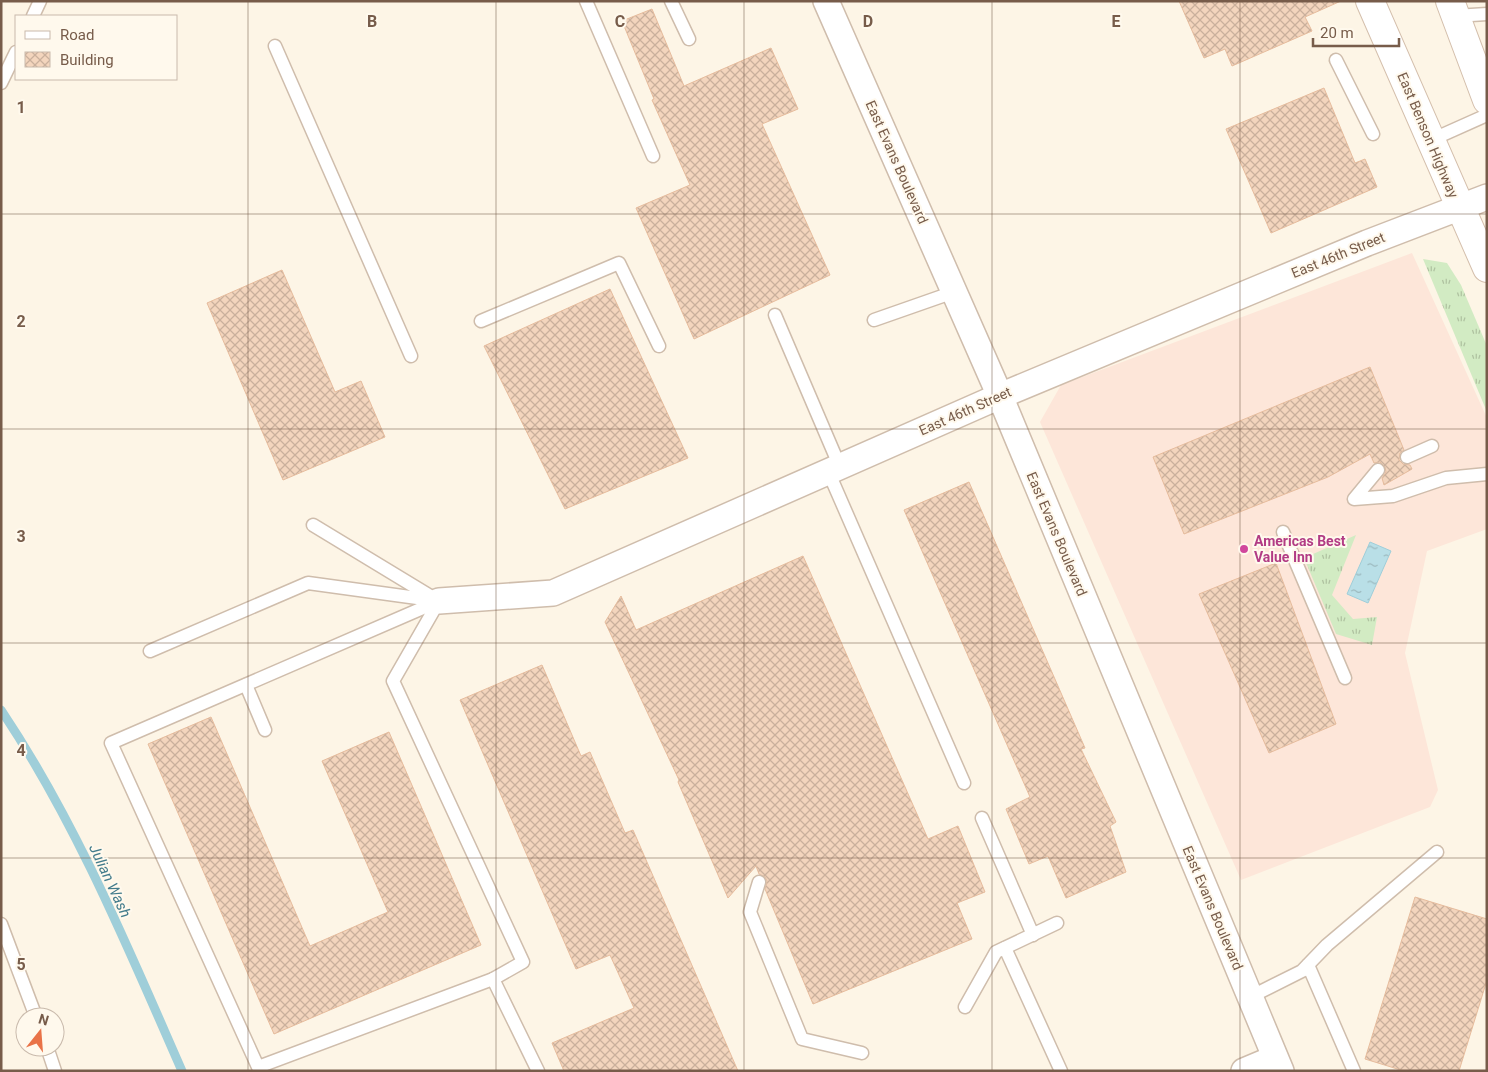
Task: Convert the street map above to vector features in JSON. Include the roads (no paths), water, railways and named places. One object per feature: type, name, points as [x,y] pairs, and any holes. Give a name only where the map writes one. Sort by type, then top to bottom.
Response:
[{"type":"main road","name":"East Benson Highway","points":[[1370,1],[1459,208],[1487,268]]},
{"type":"main road","points":[[1453,9],[1487,100]]},
{"type":"street","name":"East Evans Boulevard","points":[[826,1],[1000,396],[1278,1064]]},
{"type":"street","name":"East 46th Street","points":[[439,601],[553,593],[1000,396],[1358,247],[1487,198]]},
{"type":"street","points":[[1244,1071],[1278,1064]]},
{"type":"lane","points":[[33,15],[40,1]]},
{"type":"lane","points":[[586,1],[653,156]]},
{"type":"lane","points":[[671,1],[689,39]]},
{"type":"lane","points":[[1453,9],[1487,14]]},
{"type":"lane","points":[[275,46],[411,356]]},
{"type":"lane","points":[[1,83],[15,54]]},
{"type":"lane","points":[[1336,60],[1373,134]]},
{"type":"lane","points":[[1430,140],[1487,115]]},
{"type":"lane","points":[[481,321],[619,263],[658,346]]},
{"type":"lane","points":[[874,320],[954,292]]},
{"type":"lane","points":[[775,314],[834,469],[964,782]]},
{"type":"lane","points":[[1406,457],[1432,446]]},
{"type":"lane","points":[[1378,470],[1354,499],[1393,496],[1446,478],[1487,474]]},
{"type":"lane","points":[[313,525],[439,601]]},
{"type":"lane","points":[[1283,532],[1344,678]]},
{"type":"lane","points":[[150,651],[308,583],[439,601]]},
{"type":"lane","points":[[439,601],[393,680],[523,962],[494,979],[258,1067],[111,743],[439,601]]},
{"type":"lane","points":[[246,684],[265,730]]},
{"type":"lane","points":[[982,818],[1033,935]]},
{"type":"lane","points":[[1250,997],[1302,971],[1327,945],[1437,852]]},
{"type":"lane","points":[[759,882],[750,912],[802,1039],[862,1053]]},
{"type":"lane","points":[[966,1007],[1001,950],[1057,923]]},
{"type":"lane","points":[[1,924],[32,1007]]},
{"type":"lane","points":[[1001,950],[1061,1071]]},
{"type":"lane","points":[[1308,965],[1354,1071]]},
{"type":"lane","points":[[494,979],[538,1071]]},
{"type":"lane","points":[[50,1057],[55,1071]]},
{"type":"water","points":[[1370,542],[1391,551],[1368,603],[1347,594]]},
{"type":"waterway","name":"Julian Wash","points":[[1,710],[53,796],[77,841],[121,932],[182,1071]]},
{"type":"place","name":"Americas Best Value Inn","points":[[1244,549]]}]
